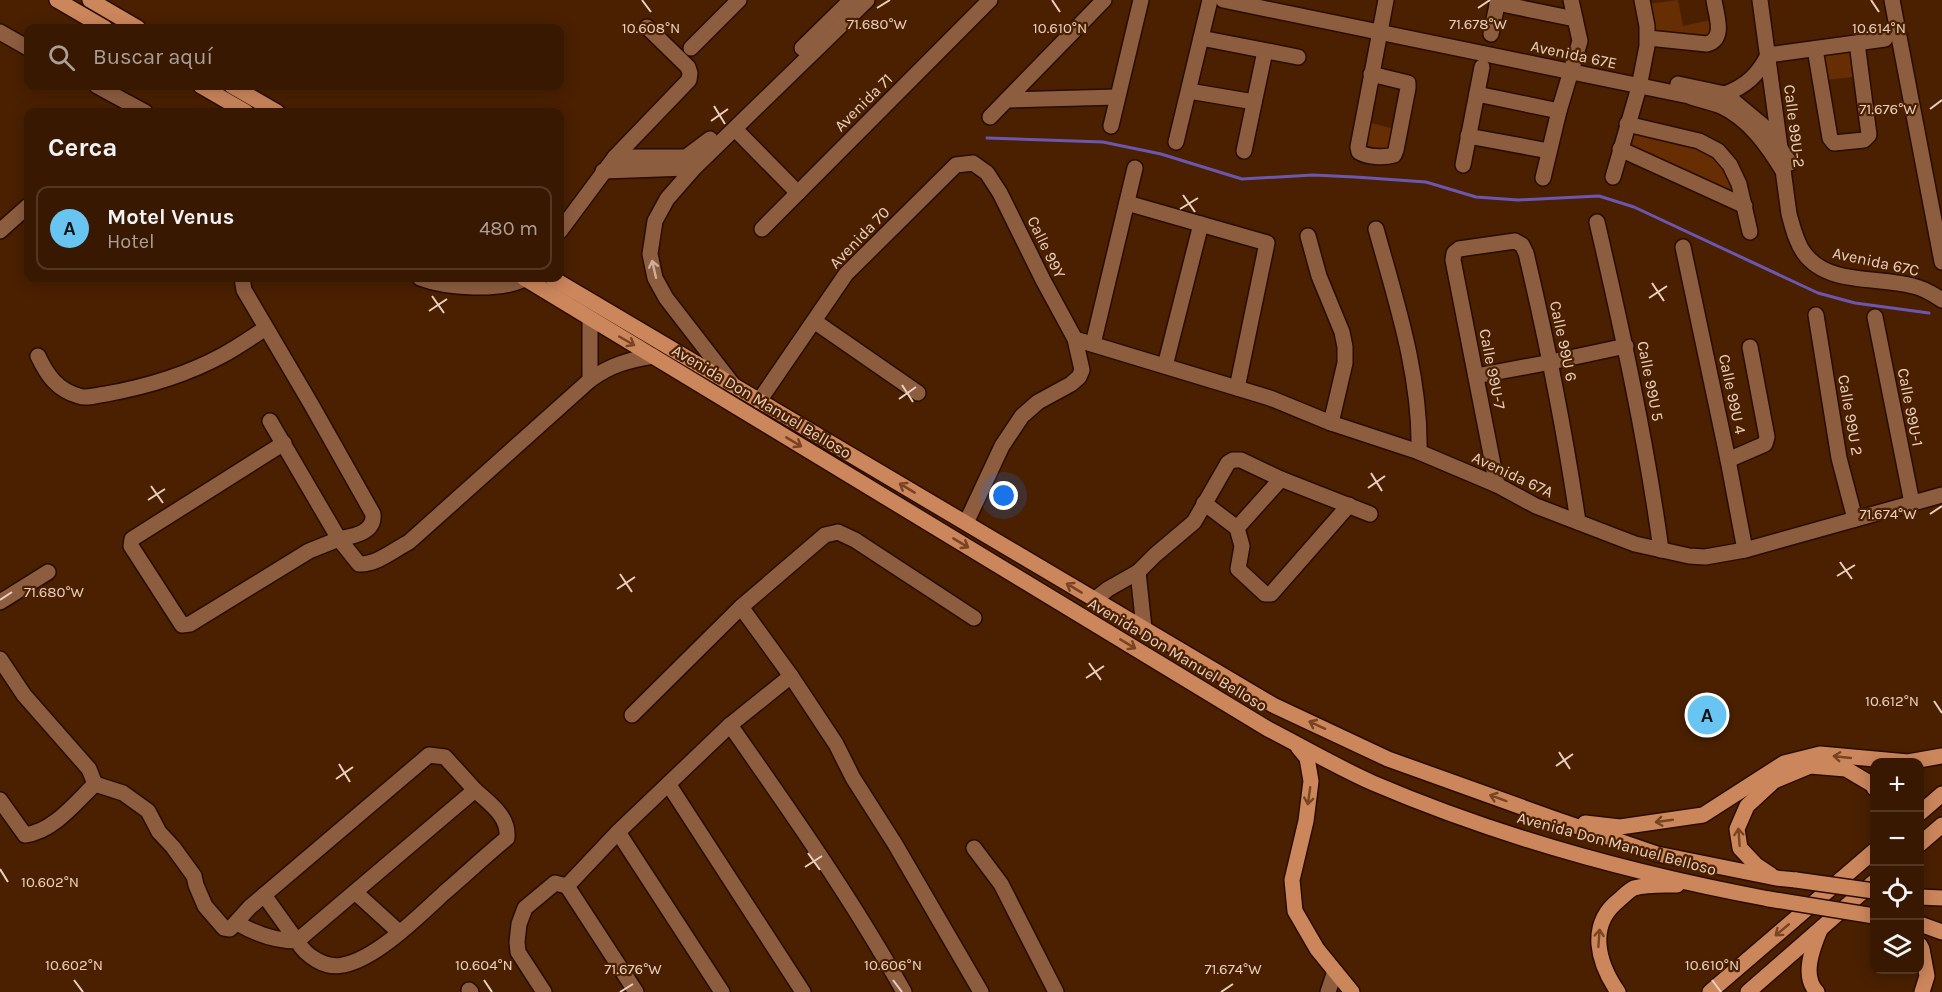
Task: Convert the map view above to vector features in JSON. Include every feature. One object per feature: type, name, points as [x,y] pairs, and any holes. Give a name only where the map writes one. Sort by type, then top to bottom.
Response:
[{"type":"main road","points":[[57,0],[98,24]]},
{"type":"main road","points":[[90,0],[131,24]]},
{"type":"main road","points":[[208,90],[239,108]]},
{"type":"main road","points":[[239,90],[270,108]]},
{"type":"main road","name":"Avenida Don Manuel Belloso","points":[[531,282],[590,320],[1239,712],[1373,782],[1491,827],[1694,885],[1870,915]]},
{"type":"main road","name":"Avenida Don Manuel Belloso","points":[[559,282],[1273,705],[1388,759],[1657,854],[1776,878],[1870,890]]},
{"type":"main road","points":[[1294,742],[1307,758],[1311,781],[1306,821],[1292,880],[1294,911],[1317,949],[1352,992]]},
{"type":"main road","points":[[1555,819],[1620,827],[1703,815],[1784,763],[1820,754],[1908,762],[1942,756]]},
{"type":"main road","points":[[1776,878],[1756,866],[1740,848],[1737,829],[1747,806],[1774,781],[1810,766],[1846,769],[1870,783]]},
{"type":"main road","points":[[1921,812],[1942,794]]},
{"type":"main road","points":[[1924,841],[1942,825]]},
{"type":"main road","points":[[1710,992],[1870,855]]},
{"type":"main road","points":[[1618,992],[1606,974],[1599,950],[1600,927],[1612,905],[1634,888],[1694,885]]},
{"type":"main road","points":[[1748,992],[1870,886]]},
{"type":"main road","points":[[1924,897],[1942,898]]},
{"type":"main road","points":[[1924,922],[1942,922]]},
{"type":"main road","points":[[1924,924],[1942,932]]},
{"type":"main road","points":[[1817,992],[1813,988],[1809,969],[1812,949],[1821,927]]},
{"type":"main road","points":[[1922,992],[1928,976],[1924,958]]},
{"type":"main road","points":[[1698,992],[1726,977]]},
{"type":"street","points":[[691,48],[739,0]]},
{"type":"street","points":[[615,157],[677,158],[696,152],[851,0]]},
{"type":"street","points":[[734,386],[666,298],[655,278],[650,254],[655,221],[667,199],[694,168],[867,0]]},
{"type":"street","name":"Avenida 71","points":[[762,229],[990,0]]},
{"type":"street","points":[[990,117],[1104,0]]},
{"type":"street","points":[[1111,126],[1141,0]]},
{"type":"street","points":[[1176,142],[1210,0]]},
{"type":"street","name":"Avenida 67E","points":[[1223,0],[1275,4],[1640,82],[1689,96],[1722,106],[1746,123],[1787,167]]},
{"type":"street","points":[[1371,74],[1408,83],[1394,155],[1363,155],[1359,152],[1358,147],[1371,74],[1386,0]]},
{"type":"street","points":[[1543,178],[1559,111],[1580,41],[1571,0]]},
{"type":"street","points":[[1613,177],[1640,82],[1648,38],[1642,0]]},
{"type":"street","points":[[1648,38],[1707,44],[1714,42],[1718,37],[1719,28],[1714,0]]},
{"type":"street","name":"Calle 99U-2","points":[[1760,0],[1772,54],[1787,167],[1789,214],[1796,238],[1808,251]]},
{"type":"street","name":"Calle 99U-2","points":[[1769,0],[1779,144],[1787,167]]},
{"type":"street","points":[[1892,0],[1942,262]]},
{"type":"street","points":[[1491,34],[1497,1],[1575,19]]},
{"type":"street","points":[[564,225],[615,157],[689,80],[688,67],[646,27]]},
{"type":"street","points":[[0,32],[24,46]]},
{"type":"street","points":[[1201,38],[1298,57]]},
{"type":"street","points":[[1725,94],[1736,90],[1755,75],[1772,54],[1885,39]]},
{"type":"street","points":[[1815,49],[1830,138],[1834,143],[1864,140],[1869,135],[1857,43]]},
{"type":"street","points":[[1244,151],[1265,51]]},
{"type":"street","points":[[1463,165],[1482,68]]},
{"type":"street","name":"Avenida 67E","points":[[1640,82],[1725,94],[1752,116],[1779,144]]},
{"type":"street","points":[[104,90],[138,108]]},
{"type":"street","points":[[1190,91],[1254,102]]},
{"type":"street","points":[[1477,94],[1559,111]]},
{"type":"street","points":[[1007,100],[1117,97]]},
{"type":"street","points":[[1627,124],[1699,141],[1718,151],[1730,165],[1739,184],[1750,232]]},
{"type":"street","points":[[735,129],[798,193]]},
{"type":"street","points":[[1468,136],[1549,151]]},
{"type":"street","points":[[1620,149],[1745,206]]},
{"type":"street","name":"Avenida 70","points":[[759,400],[846,274],[956,165],[973,163],[987,172]]},
{"type":"street","points":[[603,171],[694,168]]},
{"type":"street","points":[[1093,344],[1135,168]]},
{"type":"street","name":"Calle 99Y","points":[[966,523],[1002,446],[1022,416],[1038,402],[1071,384],[1079,377],[1082,370],[1075,339],[987,172]]},
{"type":"street","points":[[1127,203],[1267,243],[1237,388]]},
{"type":"street","points":[[0,231],[24,210]]},
{"type":"street","name":"Calle 99U 5","points":[[1597,222],[1626,346],[1653,490],[1661,550]]},
{"type":"street","points":[[1165,366],[1201,224]]},
{"type":"street","points":[[1376,229],[1412,370],[1418,415],[1419,452]]},
{"type":"street","points":[[1308,236],[1319,276],[1342,332],[1344,347],[1345,363],[1331,423]]},
{"type":"street","name":"Calle 99U 6","points":[[1453,260],[1454,253],[1459,249],[1502,242],[1515,241],[1522,244],[1551,362],[1569,457],[1578,522]]},
{"type":"street","name":"Calle 99U 4","points":[[1683,247],[1728,460],[1744,550]]},
{"type":"street","name":"Avenida 67C","points":[[1808,251],[1837,265],[1914,278],[1925,282],[1942,300]]},
{"type":"street","name":"Calle 99U-7","points":[[1453,260],[1497,485]]},
{"type":"street","points":[[243,282],[244,290],[311,404],[373,514],[374,520],[365,531],[309,551],[190,624],[182,625],[131,546],[132,539],[284,443]]},
{"type":"street","points":[[439,282],[480,286],[512,282]]},
{"type":"street","name":"Calle 99U 2","points":[[1816,315],[1839,458],[1855,519]]},
{"type":"street","name":"Calle 99U-1","points":[[1875,317],[1912,503]]},
{"type":"street","points":[[590,320],[590,380]]},
{"type":"street","points":[[814,321],[918,393]]},
{"type":"street","points":[[38,356],[57,385],[82,398],[152,383],[195,368],[223,355],[266,328]]},
{"type":"street","name":"Avenida 67A","points":[[1075,339],[1270,398],[1331,423],[1419,452],[1497,485],[1536,506],[1635,544],[1689,556],[1705,557],[1744,550],[1942,495]]},
{"type":"street","points":[[1476,376],[1626,346]]},
{"type":"street","points":[[1728,460],[1759,448],[1765,444],[1767,437],[1750,347]]},
{"type":"street","points":[[270,421],[339,539],[359,564],[363,565],[409,542],[602,371],[618,364],[653,356]]},
{"type":"street","points":[[1094,600],[1138,572],[1194,522],[1228,463],[1233,460],[1241,460],[1281,479],[1370,514]]},
{"type":"street","points":[[1238,528],[1281,479]]},
{"type":"street","points":[[1204,503],[1238,528],[1242,546],[1238,569],[1265,594],[1270,594],[1349,505]]},
{"type":"street","points":[[632,715],[741,607],[825,535],[838,532],[855,540],[974,618]]},
{"type":"street","points":[[1138,572],[1144,628]]},
{"type":"street","points":[[0,602],[48,573]]},
{"type":"street","points":[[741,607],[836,744],[853,778],[895,844],[981,992]]},
{"type":"street","points":[[0,659],[24,696],[89,769],[95,784]]},
{"type":"street","points":[[567,886],[618,832],[730,725],[791,676]]},
{"type":"street","points":[[730,725],[872,933],[904,992]]},
{"type":"street","points":[[95,784],[123,793],[148,811],[159,832],[173,846],[194,876],[202,900],[224,928],[230,928],[237,923],[250,907],[264,895],[429,755],[445,757],[498,811],[508,827],[507,838],[399,932],[361,960],[342,966],[330,966],[311,957],[264,895]]},
{"type":"street","points":[[0,800],[26,835],[36,833],[60,818],[95,784]]},
{"type":"street","points":[[669,784],[802,992]]},
{"type":"street","points":[[237,923],[252,932],[272,939],[297,941],[475,790]]},
{"type":"street","points":[[618,832],[722,992]]},
{"type":"street","points":[[974,848],[1000,884],[1056,992]]},
{"type":"street","points":[[544,992],[518,952],[519,924],[525,908],[555,883],[567,886],[636,992]]},
{"type":"street","points":[[355,892],[399,932]]},
{"type":"street","points":[[1329,992],[1335,971]]},
{"type":"shaded area","points":[[1678,0],[1683,26],[1711,20],[1713,30],[1707,41],[1653,31],[1648,4]]},
{"type":"shaded area","points":[[1849,47],[1853,77],[1825,80],[1820,51]]},
{"type":"shaded area","points":[[1367,122],[1395,129],[1392,152],[1364,150]]},
{"type":"shaded area","points":[[1632,130],[1696,145],[1716,157],[1732,180],[1731,194],[1627,146]]},
{"type":"waterway","points":[[987,138],[1103,142],[1161,154],[1242,179],[1313,175],[1426,182],[1476,197],[1518,200],[1599,196],[1634,207],[1818,293],[1855,303],[1929,313]]},
{"type":"place","name":"Motel Venus","points":[[1707,715]]}]
